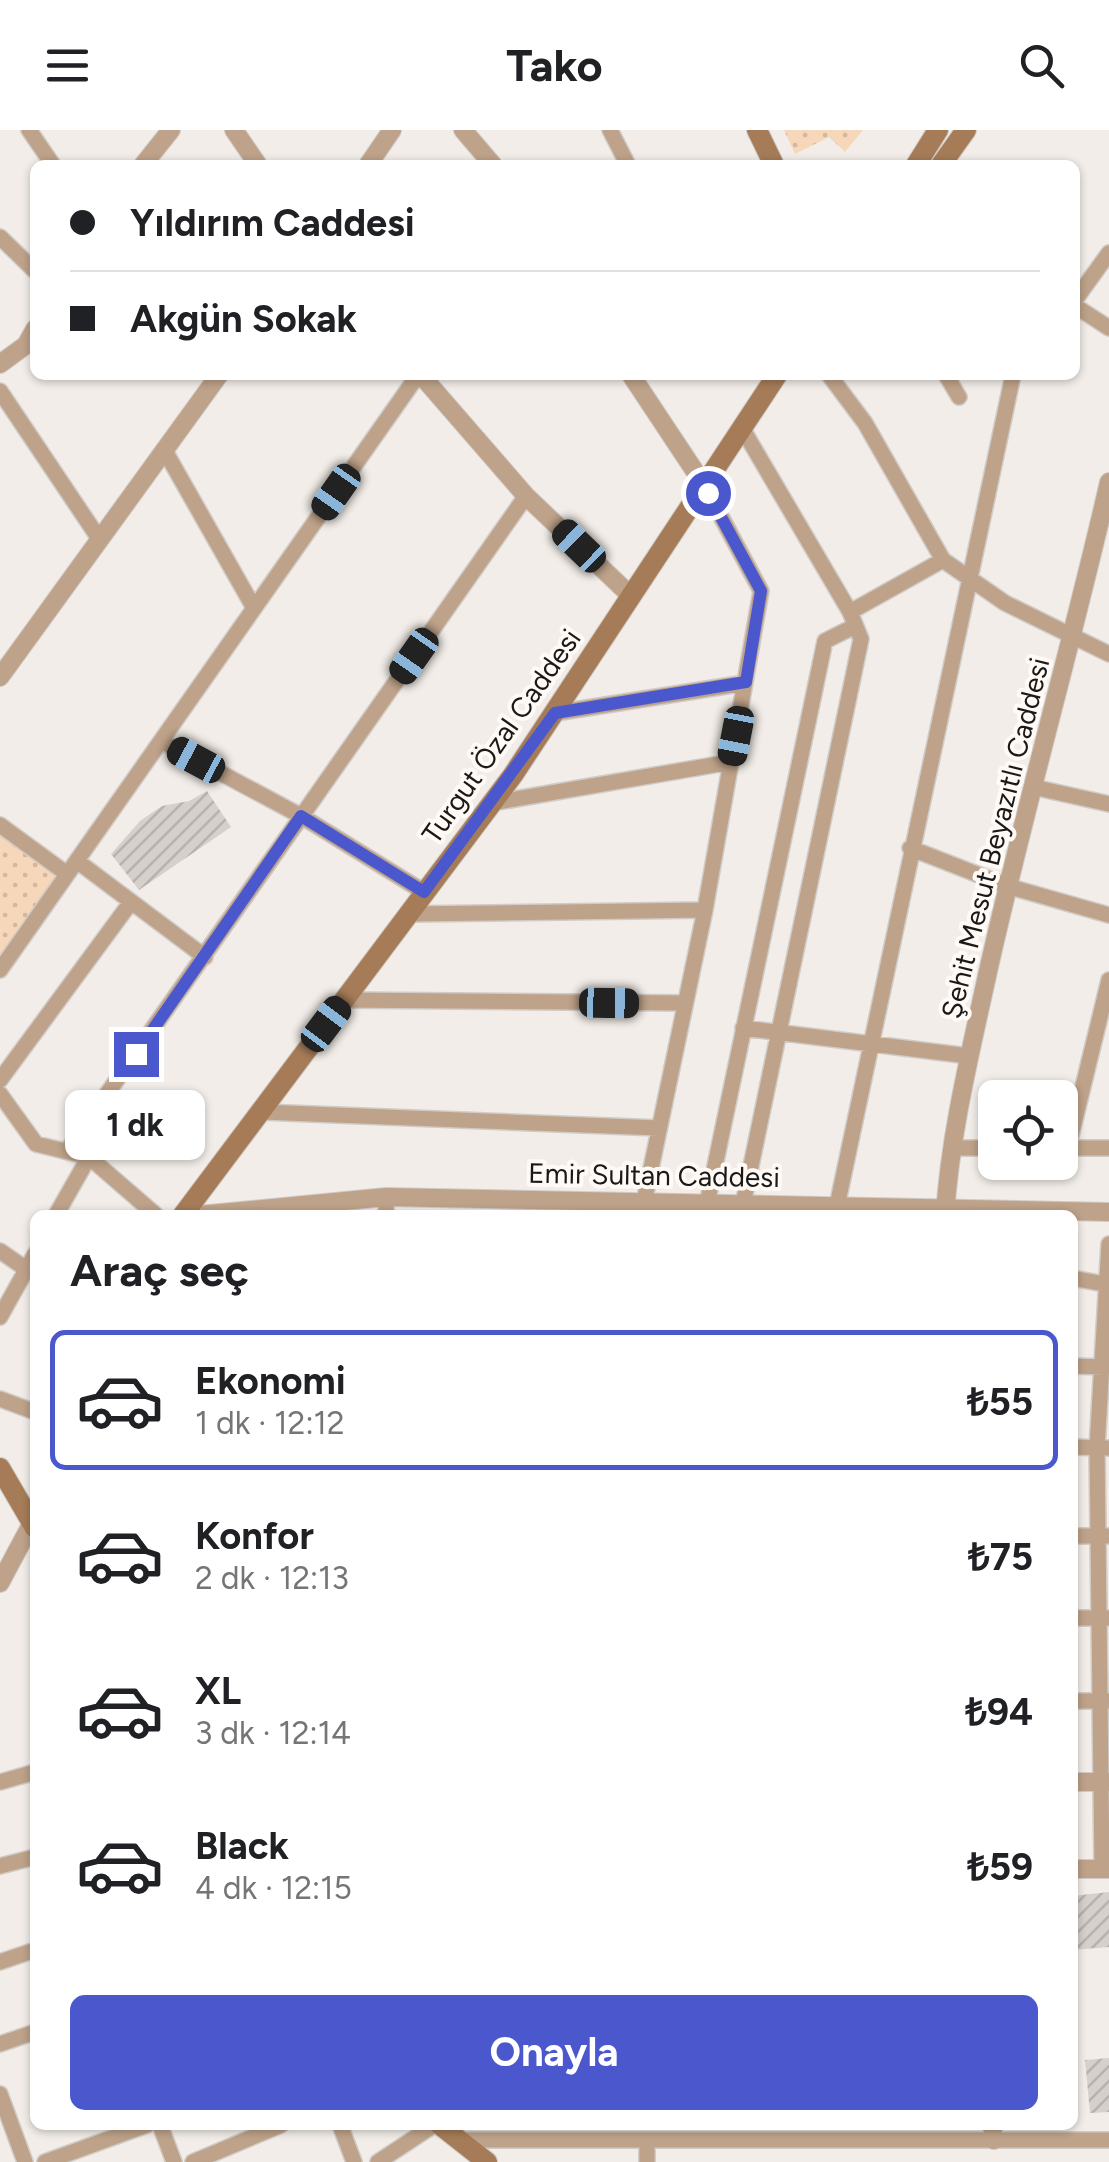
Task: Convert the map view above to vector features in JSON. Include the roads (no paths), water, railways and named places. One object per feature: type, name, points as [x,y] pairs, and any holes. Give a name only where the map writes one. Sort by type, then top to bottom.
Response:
[{"type":"main road","points":[[758,130],[772,160]]},
{"type":"main road","points":[[919,160],[938,130]]},
{"type":"main road","points":[[945,160],[966,130]]},
{"type":"main road","name":"Turgut Özal Caddesi","points":[[187,1210],[555,713],[774,380]]},
{"type":"main road","points":[[0,1468],[7,1496],[30,1519]]},
{"type":"main road","points":[[444,2130],[482,2161]]},
{"type":"street","points":[[29,130],[49,160]]},
{"type":"street","points":[[147,160],[172,130]]},
{"type":"street","points":[[234,130],[255,160]]},
{"type":"street","points":[[371,160],[392,130]]},
{"type":"street","points":[[463,130],[489,160]]},
{"type":"street","points":[[610,130],[625,160]]},
{"type":"street","points":[[0,237],[30,266]]},
{"type":"street","points":[[1080,296],[1109,253]]},
{"type":"street","points":[[1080,307],[1109,328]]},
{"type":"street","points":[[0,364],[30,338]]},
{"type":"street","points":[[0,677],[216,380]]},
{"type":"street","points":[[0,970],[416,380]]},
{"type":"street","points":[[424,380],[526,496],[631,596]]},
{"type":"street","points":[[634,380],[704,486],[761,591],[705,910],[644,1202]]},
{"type":"street","points":[[833,380],[865,423],[943,560],[968,578],[1109,654]]},
{"type":"street","points":[[949,380],[959,397]]},
{"type":"street","points":[[836,1206],[1012,380]]},
{"type":"street","points":[[0,391],[100,540]]},
{"type":"street","points":[[742,428],[861,639],[743,1204]]},
{"type":"street","points":[[165,452],[254,608]]},
{"type":"street","name":"Şehit Mesut Beyazıtlı Caddesi","points":[[945,1210],[969,1056],[1007,886],[1074,638],[1109,482]]},
{"type":"street","points":[[66,1151],[526,496]]},
{"type":"street","points":[[707,1204],[825,641],[943,560]]},
{"type":"street","points":[[555,713],[746,682]]},
{"type":"street","points":[[161,741],[301,816],[424,892]]},
{"type":"street","points":[[492,802],[731,762]]},
{"type":"street","points":[[1033,788],[1109,804]]},
{"type":"street","points":[[0,825],[132,902],[205,957]]},
{"type":"street","points":[[910,848],[1007,886],[1109,915]]},
{"type":"street","points":[[0,1080],[132,902]]},
{"type":"street","points":[[409,914],[705,910]]},
{"type":"street","points":[[1078,1096],[1109,980]]},
{"type":"street","points":[[344,1000],[685,1004]]},
{"type":"street","points":[[743,1028],[969,1056]]},
{"type":"street","points":[[0,1094],[36,1144],[89,1157],[150,1210]]},
{"type":"street","points":[[262,1112],[659,1128]]},
{"type":"street","points":[[955,1148],[978,1148]]},
{"type":"street","points":[[1078,1148],[1109,1148]]},
{"type":"street","points":[[59,1210],[89,1157]]},
{"type":"street","name":"Emir Sultan Caddesi","points":[[303,1210],[644,1202],[681,1209],[743,1204],[909,1210]]},
{"type":"street","name":"Emir Sultan Caddesi","points":[[1078,1212],[1109,1212]]},
{"type":"street","points":[[1078,1869],[1106,1869],[1103,1448],[1109,1244]]},
{"type":"street","points":[[0,1251],[26,1269]]},
{"type":"street","points":[[0,1317],[30,1262]]},
{"type":"street","points":[[1078,1279],[1107,1285]]},
{"type":"street","points":[[1078,1366],[1104,1367]]},
{"type":"street","points":[[0,1399],[30,1410]]},
{"type":"street","points":[[1078,1447],[1103,1448]]},
{"type":"street","points":[[0,1583],[30,1530]]},
{"type":"street","points":[[1078,1536],[1104,1536]]},
{"type":"street","points":[[1078,1618],[1104,1618]]},
{"type":"street","points":[[1078,1701],[1104,1701]]},
{"type":"street","points":[[0,1782],[30,1773]]},
{"type":"street","points":[[1078,1782],[1105,1782]]},
{"type":"street","points":[[0,1866],[30,1858]]},
{"type":"street","points":[[0,1962],[30,1952]]},
{"type":"street","points":[[0,2044],[30,2034]]},
{"type":"street","points":[[0,2094],[25,2162]]},
{"type":"street","points":[[45,2162],[132,2130]]},
{"type":"street","points":[[162,2130],[174,2162]]},
{"type":"street","points":[[193,2162],[269,2130]]},
{"type":"street","points":[[342,2130],[354,2162]]},
{"type":"street","points":[[378,2162],[429,2130]]},
{"type":"street","points":[[458,2140],[618,2132],[648,2140],[734,2132],[993,2132],[1109,2140]]},
{"type":"street","points":[[647,2162],[648,2140]]}]
